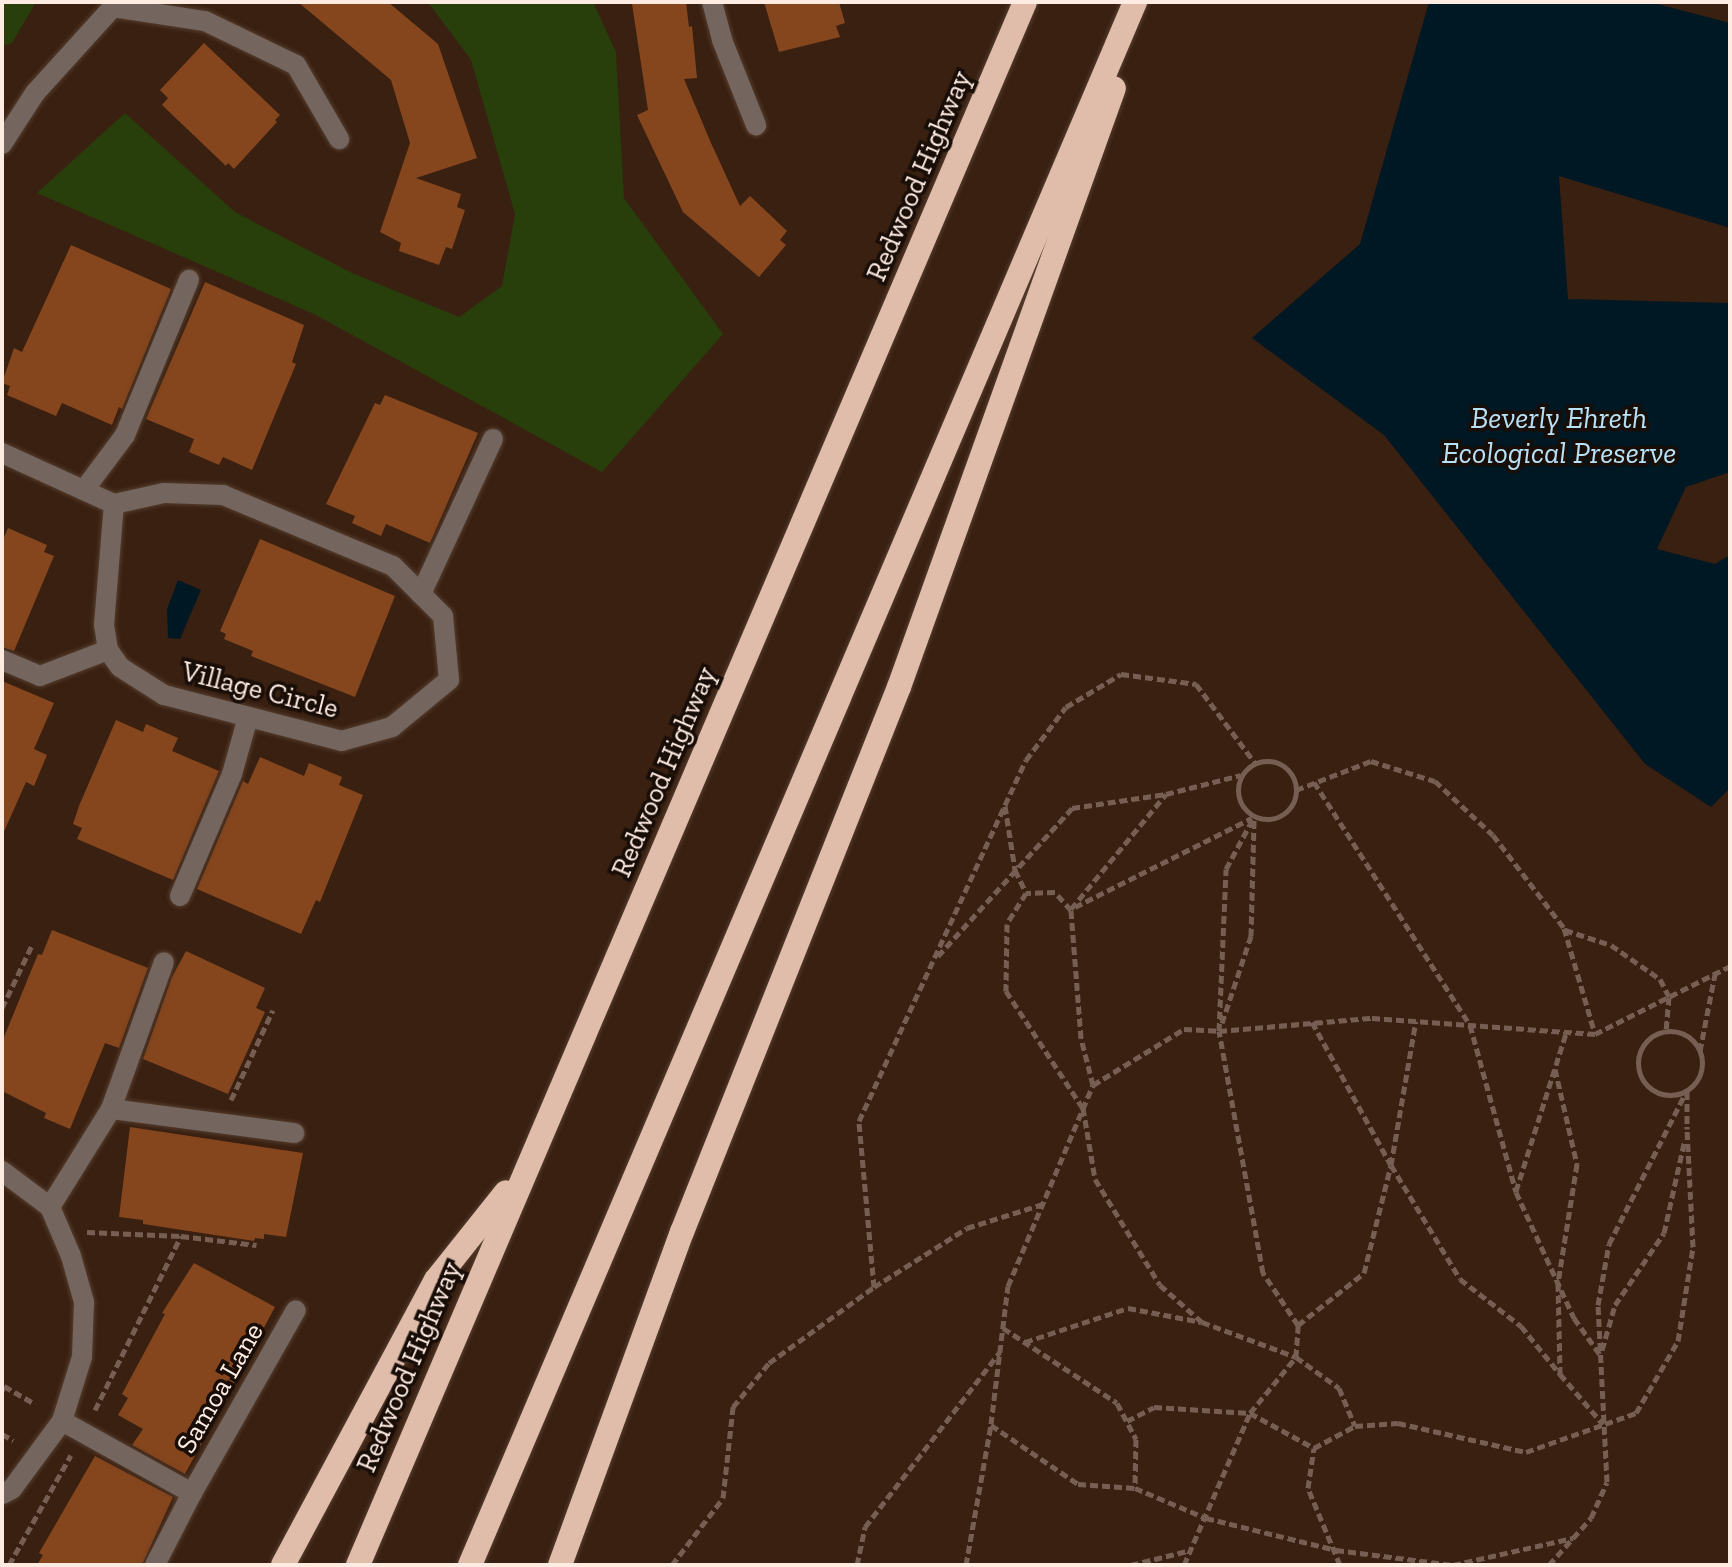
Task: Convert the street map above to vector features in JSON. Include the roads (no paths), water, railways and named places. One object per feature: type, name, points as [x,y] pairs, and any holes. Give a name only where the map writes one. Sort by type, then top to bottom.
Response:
[{"type":"highway","name":"Redwood Highway","points":[[358,1565],[1025,2]]},
{"type":"highway","points":[[470,1565],[1135,2]]},
{"type":"highway","points":[[560,1565],[682,1232],[899,687],[1145,2]]},
{"type":"highway","points":[[283,1565],[436,1280],[525,1168]]},
{"type":"street","points":[[712,2],[722,40],[756,125]]},
{"type":"street","points":[[2,144],[35,93],[113,7],[205,21],[296,65],[339,139]]},
{"type":"street","points":[[84,490],[125,435],[189,280]]},
{"type":"street","points":[[421,594],[493,439]]},
{"type":"street","points":[[2,453],[114,504],[104,625],[108,650],[40,676],[2,660]]},
{"type":"street","name":"Village Circle","points":[[108,650],[120,667],[164,695],[342,741],[392,727],[449,680],[443,616],[393,566],[223,495],[164,493],[114,504]]},
{"type":"street","points":[[180,896],[232,774],[248,717]]},
{"type":"street","points":[[50,1207],[111,1109],[164,962]]},
{"type":"street","points":[[111,1109],[294,1133]]},
{"type":"street","points":[[2,1171],[50,1207],[71,1256],[84,1302],[82,1357],[62,1421],[12,1489],[2,1494]]},
{"type":"street","name":"Samoa Lane","points":[[155,1565],[192,1493],[296,1310]]},
{"type":"street","name":"Samoa Lane","points":[[62,1421],[192,1493]]},
{"type":"water","name":"Beverly Ehreth Ecological Preserve","points":[[1429,2],[1650,2],[1730,23],[1730,228],[1559,176],[1568,299],[1730,303],[1730,472],[1686,487],[1657,549],[1715,564],[1730,555],[1730,788],[1711,807],[1645,764],[1384,435],[1252,338],[1360,244]]},
{"type":"water","points":[[178,580],[201,590],[180,639],[168,638],[167,609]]}]
